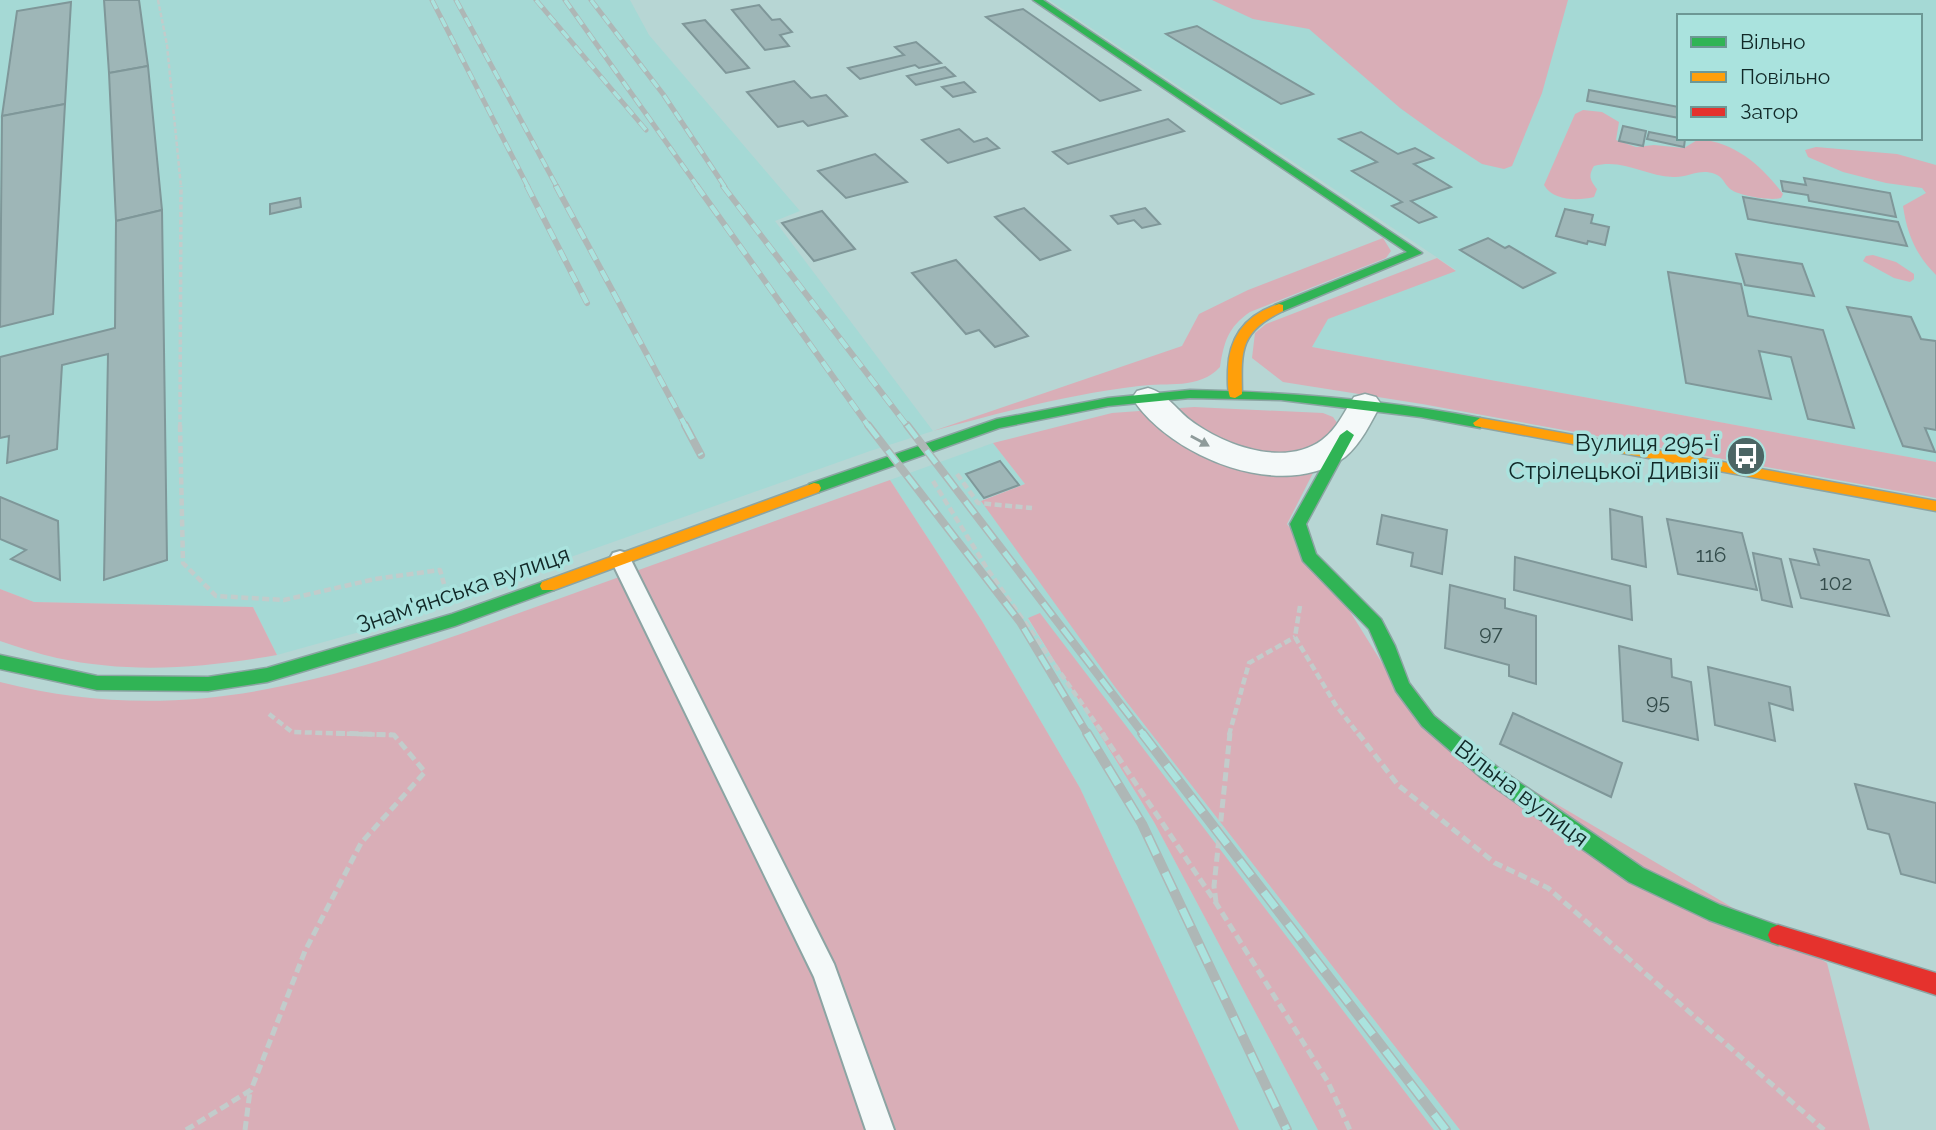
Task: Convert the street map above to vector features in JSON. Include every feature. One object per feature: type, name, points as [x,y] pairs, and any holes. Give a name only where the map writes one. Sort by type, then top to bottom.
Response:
[{"type":"street","points":[[1037,0],[1416,253],[1256,317],[1245,326],[1237,338],[1235,394]]},
{"type":"street","name":"Знам'янська вулиця","points":[[0,662],[97,683],[208,684],[267,675],[455,620],[926,447],[997,424],[1041,414],[1148,398],[1235,394],[1365,404],[1936,506]]},
{"type":"street","name":"Вільна вулиця","points":[[1148,398],[1180,430],[1205,445],[1269,465],[1312,459],[1327,453],[1347,435]]},
{"type":"street","name":"Вільна вулиця","points":[[1365,404],[1298,524],[1309,557],[1375,624],[1387,646],[1402,686],[1428,720],[1490,773],[1636,875],[1716,914],[1936,984]]},
{"type":"lane","points":[[620,558],[825,973],[880,1130]]},
{"type":"path","points":[[158,0],[167,45],[181,170],[180,454],[183,563],[216,596],[284,600],[375,579],[440,570],[455,620]]},
{"type":"path","points":[[953,469],[978,503],[1032,508]]},
{"type":"path","points":[[930,478],[988,570],[1050,655],[1216,903],[1328,1082],[1350,1130]]},
{"type":"path","points":[[1309,557],[1295,637],[1335,704],[1398,785],[1495,863],[1548,888],[1824,1130]]},
{"type":"path","points":[[1216,903],[1214,886],[1230,729],[1250,663],[1295,637]]},
{"type":"path","points":[[245,1130],[250,1090],[305,951],[361,843],[425,772],[394,735],[292,732],[261,708],[267,675]]},
{"type":"path","points":[[186,1130],[250,1090]]},
{"type":"shaded area","points":[[0,0],[630,0],[649,35],[800,211],[775,221],[933,431],[356,633],[277,655],[253,607],[34,602],[0,589]]},
{"type":"shaded area","points":[[1049,0],[1936,0],[1936,462],[1312,347],[1327,319],[1456,270]]},
{"type":"shaded area","points":[[1212,0],[1568,0],[1542,93],[1512,166],[1504,169],[1482,164],[1400,108],[1309,29],[1253,19]]},
{"type":"shaded area","points":[[1583,110],[1602,112],[1619,122],[1616,140],[1636,147],[1654,145],[1684,148],[1697,140],[1725,145],[1757,165],[1783,194],[1781,198],[1770,199],[1739,193],[1729,188],[1720,177],[1709,172],[1673,177],[1605,164],[1594,166],[1590,175],[1597,189],[1594,197],[1560,197],[1544,185],[1575,114]]},
{"type":"shaded area","points":[[1816,147],[1897,154],[1936,165],[1936,275],[1913,244],[1903,206],[1926,193],[1922,188],[1886,183],[1843,172],[1808,157],[1805,150]]},
{"type":"shaded area","points":[[1383,238],[1391,251],[1386,258],[1250,312],[1237,323],[1228,336],[1220,367],[1202,379],[1182,384],[1139,386],[1061,399],[933,431],[1182,346],[1199,314],[1248,290]]},
{"type":"shaded area","points":[[1873,255],[1896,262],[1914,274],[1914,279],[1910,282],[1894,278],[1863,261],[1866,256]]},
{"type":"shaded area","points":[[1437,258],[1456,271],[1328,319],[1312,347],[1936,462],[1936,498],[1422,404],[1283,382],[1252,358],[1255,333],[1266,324]]},
{"type":"shaded area","points":[[1194,407],[1323,413],[1333,417],[1338,424],[1287,524],[1341,597],[1420,724],[1827,963],[1870,1130],[1460,1130],[1115,687],[981,501],[1025,484],[993,443],[1112,413]]},
{"type":"shaded area","points":[[993,443],[1025,484],[982,500],[1115,687],[1460,1130],[1434,1130],[1039,614],[1028,619],[1154,822],[1318,1130],[1239,1130],[1080,788],[982,621],[890,480]]},
{"type":"shaded area","points":[[890,480],[982,621],[1080,788],[1239,1130],[0,1130],[0,682],[75,696],[148,701],[218,697],[286,685],[422,647]]},
{"type":"shaded area","points":[[0,589],[34,602],[253,607],[277,655],[194,666],[140,668],[85,663],[50,656],[0,641]]},
{"type":"shaded area","points":[[1040,613],[1434,1130],[1318,1130],[1154,822],[1028,618]]},
{"type":"building","points":[[104,0],[139,0],[148,66],[109,73]]},
{"type":"building","points":[[71,2],[65,104],[2,116],[17,11]]},
{"type":"building","points":[[759,5],[772,20],[780,19],[792,32],[780,35],[789,46],[765,50],[732,10]]},
{"type":"building","points":[[1023,9],[1140,90],[1100,101],[986,17]]},
{"type":"building","points":[[705,20],[749,68],[726,73],[683,24]]},
{"type":"building","points":[[1197,26],[1313,94],[1281,104],[1166,34]]},
{"type":"building","points":[[916,42],[941,63],[919,68],[915,65],[860,79],[848,68],[904,55],[895,47]]},
{"type":"building","points":[[148,66],[162,210],[116,221],[109,73]]},
{"type":"building","points":[[945,67],[955,76],[916,85],[907,76]]},
{"type":"building","points":[[794,81],[811,98],[826,95],[847,116],[808,126],[803,121],[778,127],[747,92]]},
{"type":"building","points":[[964,82],[975,92],[953,97],[942,87]]},
{"type":"building","points":[[1589,90],[1677,107],[1677,118],[1587,101]]},
{"type":"building","points":[[65,104],[53,314],[0,327],[2,116]]},
{"type":"building","points":[[1168,119],[1184,131],[1068,164],[1053,152]]},
{"type":"building","points":[[1623,126],[1646,131],[1643,146],[1619,141]]},
{"type":"building","points":[[959,129],[974,142],[987,138],[999,148],[948,163],[922,140]]},
{"type":"building","points":[[1361,132],[1398,154],[1415,148],[1433,158],[1414,164],[1451,187],[1411,201],[1436,217],[1419,223],[1392,206],[1402,202],[1352,171],[1377,162],[1339,139]]},
{"type":"building","points":[[1649,132],[1685,140],[1684,147],[1647,139]]},
{"type":"building","points":[[875,154],[907,182],[846,198],[818,171]]},
{"type":"building","points":[[1804,178],[1890,193],[1896,217],[1809,201],[1808,195],[1783,191],[1781,181],[1806,185]]},
{"type":"building","points":[[1743,197],[1898,222],[1907,246],[1748,219]]},
{"type":"building","points":[[300,198],[301,207],[270,214],[270,204]]},
{"type":"building","points":[[1024,208],[1070,250],[1040,260],[995,217]]},
{"type":"building","points":[[1145,208],[1160,224],[1142,228],[1134,220],[1118,224],[1111,216]]},
{"type":"building","points":[[1565,209],[1593,215],[1591,223],[1609,227],[1605,245],[1588,241],[1587,244],[1556,236]]},
{"type":"building","points":[[162,210],[167,560],[104,580],[108,354],[62,365],[57,449],[7,463],[9,436],[0,438],[0,357],[115,328],[116,221]]},
{"type":"building","points":[[822,211],[855,249],[814,261],[782,223]]},
{"type":"building","points":[[1488,238],[1505,248],[1509,246],[1555,273],[1523,288],[1460,250]]},
{"type":"building","points":[[1736,254],[1802,264],[1814,296],[1745,285]]},
{"type":"building","points":[[956,260],[1028,336],[995,347],[979,330],[966,334],[912,273]]},
{"type":"building","points":[[1668,272],[1741,284],[1748,316],[1823,330],[1854,428],[1808,419],[1791,357],[1759,351],[1771,399],[1686,383]]},
{"type":"building","points":[[1847,307],[1911,317],[1921,339],[1936,341],[1936,430],[1925,428],[1935,452],[1903,446]]},
{"type":"building","points":[[1000,461],[1019,485],[984,498],[966,474]]},
{"type":"building","points":[[0,497],[58,521],[60,580],[11,559],[26,550],[0,539]]},
{"type":"building","points":[[1610,509],[1642,517],[1646,567],[1612,559]]},
{"type":"building","points":[[1382,515],[1447,530],[1442,574],[1411,566],[1413,553],[1377,544]]},
{"type":"building","points":[[1667,519],[1742,533],[1757,590],[1678,574]]},
{"type":"building","points":[[1814,549],[1869,560],[1889,616],[1801,598],[1790,559],[1819,565]]},
{"type":"building","points":[[1753,553],[1781,559],[1792,607],[1762,600]]},
{"type":"building","points":[[1515,557],[1630,586],[1632,620],[1514,590]]},
{"type":"building","points":[[1450,585],[1505,599],[1505,608],[1536,616],[1536,684],[1509,676],[1509,665],[1445,648]]},
{"type":"building","points":[[1619,646],[1671,659],[1672,677],[1691,682],[1698,740],[1623,721]]},
{"type":"building","points":[[1708,667],[1790,687],[1793,710],[1769,703],[1775,741],[1715,725]]},
{"type":"building","points":[[1513,713],[1622,763],[1611,797],[1500,744]]},
{"type":"building","points":[[1855,784],[1936,803],[1936,883],[1901,874],[1889,834],[1868,829]]},
{"type":"railway","points":[[432,0],[528,187]]},
{"type":"railway","points":[[456,0],[557,187]]},
{"type":"railway","points":[[536,0],[646,130]]},
{"type":"railway","points":[[565,0],[698,187]]},
{"type":"railway","points":[[591,0],[663,94],[725,187]]},
{"type":"railway","points":[[527,186],[587,303]]},
{"type":"railway","points":[[556,186],[686,427]]},
{"type":"railway","points":[[697,186],[869,427]]},
{"type":"railway","points":[[723,186],[908,427]]},
{"type":"railway","points":[[685,425],[701,455]]},
{"type":"railway","points":[[868,425],[1020,622],[1088,735]]},
{"type":"railway","points":[[907,425],[1144,735]]},
{"type":"railway","points":[[1087,733],[1142,824],[1287,1130]]},
{"type":"railway","points":[[1142,733],[1446,1130]]},
{"type":"traffic: fast","points":[[1037,0],[1416,253],[1279,308]]},
{"type":"traffic: fast","points":[[814,488],[997,424],[1108,402],[1190,394],[1281,396],[1421,412],[1480,423]]},
{"type":"traffic: fast","points":[[1347,435],[1298,524],[1309,557],[1375,624],[1387,646],[1402,686],[1428,721],[1490,773],[1636,875],[1716,913],[1778,935]]},
{"type":"traffic: fast","points":[[0,662],[97,683],[208,684],[267,675],[455,620],[548,586]]},
{"type":"traffic: slow","points":[[1235,394],[1235,364],[1239,341],[1252,323],[1279,308]]},
{"type":"traffic: slow","points":[[1480,423],[1936,506]]},
{"type":"traffic: slow","points":[[548,586],[814,488]]},
{"type":"traffic: jam","points":[[1778,935],[1936,984]]},
{"type":"place","name":"Вулиця 295-ї Стрілецької Дивізії","points":[[1746,456]]}]
